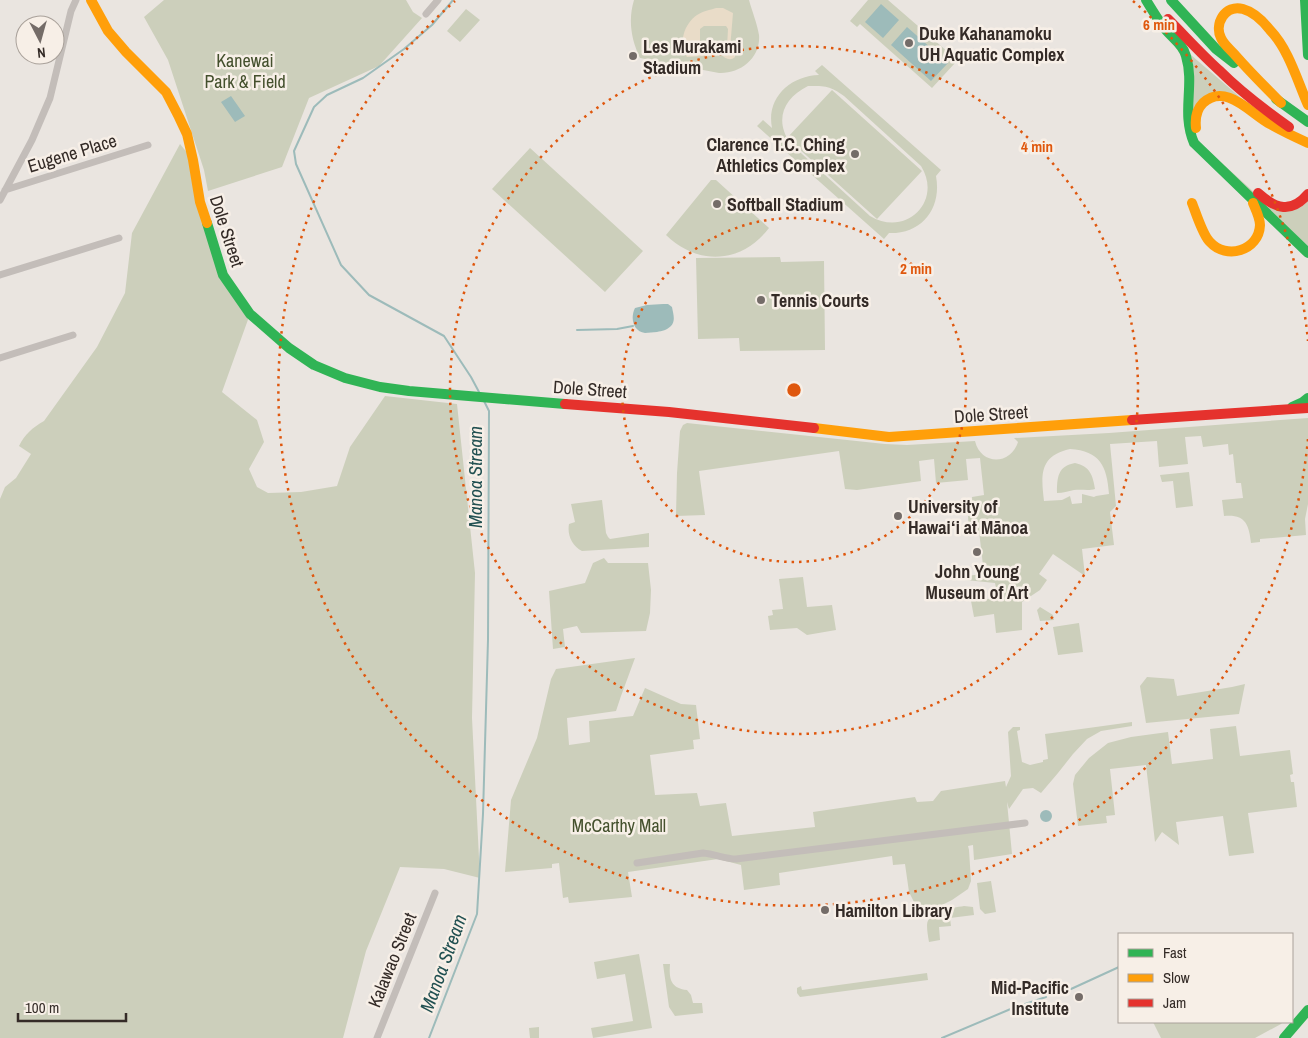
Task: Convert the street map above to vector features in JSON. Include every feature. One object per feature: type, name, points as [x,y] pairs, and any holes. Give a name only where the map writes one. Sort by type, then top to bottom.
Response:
[{"type":"main road","name":"Dole Street","points":[[91,0],[108,32],[166,92],[179,117],[187,134],[200,202],[223,275],[250,314],[289,348],[314,365],[345,378],[380,387],[670,412],[889,437],[1308,408]]},
{"type":"main road","points":[[1148,0],[1221,72],[1247,95],[1308,142]]},
{"type":"main road","points":[[1148,0],[1186,56],[1188,70],[1187,127],[1190,137],[1308,254]]},
{"type":"main road","points":[[1171,0],[1216,49],[1281,103],[1308,122]]},
{"type":"main road","points":[[1305,0],[1308,56]]},
{"type":"main road","points":[[1281,103],[1246,68],[1221,39],[1218,32],[1218,24],[1221,16],[1227,11],[1234,9],[1245,10],[1265,24],[1281,45],[1308,105]]},
{"type":"main road","points":[[1308,142],[1269,124],[1227,96],[1211,98],[1203,103],[1198,110],[1195,122],[1202,141],[1270,203],[1280,208],[1292,207],[1302,202],[1308,194]]},
{"type":"main road","points":[[1192,203],[1206,236],[1212,245],[1226,252],[1237,252],[1251,244],[1259,231],[1258,216],[1250,196]]},
{"type":"main road","points":[[1289,409],[1308,398]]},
{"type":"main road","points":[[1284,1038],[1308,1010]]},
{"type":"street","points":[[0,200],[32,140],[50,98],[71,11],[76,0]]},
{"type":"street","points":[[426,14],[438,0]]},
{"type":"street","name":"Eugene Place","points":[[5,190],[148,146]]},
{"type":"street","points":[[0,275],[119,238]]},
{"type":"street","points":[[0,358],[73,335]]},
{"type":"street","points":[[637,863],[703,853],[736,859],[1026,823]]},
{"type":"street","name":"Kalawao Street","points":[[377,1038],[435,893]]},
{"type":"green space","name":"Kanewai Park & Field","points":[[164,0],[406,0],[413,12],[422,18],[379,66],[309,98],[282,167],[208,191],[204,170],[168,60],[144,17]]},
{"type":"green space","points":[[634,0],[749,0],[759,35],[757,51],[748,63],[727,73],[640,58],[634,44],[631,29]]},
{"type":"green space","name":"Duke Kahanamoku UH Aquatic Complex","points":[[868,0],[888,0],[956,59],[955,63],[932,88],[860,24],[857,27],[850,21]]},
{"type":"green space","points":[[466,9],[480,20],[460,42],[447,31]]},
{"type":"green space","points":[[1191,55],[1262,116],[1229,94],[1216,94],[1204,99],[1196,108],[1192,121],[1195,135],[1200,143],[1274,209],[1282,211],[1293,210],[1301,207],[1308,201],[1308,246],[1195,139],[1191,129]]},
{"type":"green space","points":[[822,65],[941,170],[936,176],[936,199],[927,217],[920,224],[901,232],[889,233],[884,239],[757,126],[763,120],[772,128],[771,117],[773,107],[782,91],[799,79],[819,75],[815,71]],"holes":[[[808,86],[831,88],[844,96],[921,166],[927,179],[927,192],[924,203],[917,212],[908,219],[896,222],[883,222],[870,216],[790,143],[783,126],[784,110],[793,97]]]},
{"type":"green space","name":"Clarence T.C. Ching Athletics Complex","points":[[832,90],[922,171],[877,219],[787,138]]},
{"type":"green space","points":[[180,144],[193,160],[223,275],[250,314],[222,392],[257,420],[264,442],[249,469],[257,487],[268,493],[301,492],[337,486],[350,447],[385,396],[457,404],[475,573],[472,718],[480,878],[444,869],[400,867],[366,951],[343,1038],[0,1038],[0,499],[5,487],[16,478],[31,454],[19,446],[21,442],[29,432],[44,421],[97,347],[125,293],[132,233]]},
{"type":"green space","points":[[530,148],[643,251],[605,292],[492,189]]},
{"type":"green space","name":"Softball Stadium","points":[[711,180],[716,180],[769,228],[746,249],[719,257],[705,256],[692,252],[678,245],[666,235]]},
{"type":"green space","name":"Tennis Courts","points":[[780,257],[781,262],[824,261],[825,350],[740,351],[739,338],[698,339],[696,258]]},
{"type":"green space","points":[[1308,418],[1306,535],[1260,539],[1260,542],[1251,543],[1249,530],[1245,522],[1237,517],[1224,516],[1222,500],[1243,498],[1241,483],[1236,483],[1233,454],[1229,455],[1228,444],[1203,447],[1201,436],[1185,437],[1188,464],[1159,467],[1157,441],[1110,444],[1116,506],[1110,512],[1114,545],[1082,549],[1085,576],[1053,554],[1039,574],[1047,580],[1040,590],[1022,602],[1022,630],[996,633],[994,614],[974,617],[971,601],[998,598],[995,583],[956,579],[956,577],[984,574],[979,531],[969,532],[968,516],[973,515],[972,497],[984,495],[980,458],[966,459],[968,480],[936,483],[934,459],[919,461],[921,481],[857,490],[845,489],[839,451],[699,471],[705,515],[676,516],[680,431],[683,425],[687,423],[885,444],[907,445],[975,441],[983,455],[996,459],[1009,455],[1014,450],[1018,442],[1014,438]],"holes":[[[1070,449],[1080,450],[1095,457],[1104,468],[1109,494],[1094,497],[1082,494],[1082,503],[1072,504],[1070,496],[1062,500],[1044,501],[1042,483],[1044,468],[1047,462],[1052,456],[1060,452]]]},
{"type":"green space","points":[[1069,464],[1080,464],[1090,472],[1095,489],[1057,493],[1057,482],[1060,473]]},
{"type":"green space","points":[[1189,472],[1193,506],[1176,508],[1173,481],[1162,482],[1160,475]]},
{"type":"green space","points":[[602,500],[606,533],[610,539],[649,533],[649,547],[582,551],[575,546],[569,532],[569,524],[575,522],[571,504]]},
{"type":"green space","points":[[604,558],[608,563],[648,563],[651,590],[650,613],[646,631],[581,633],[577,626],[563,629],[565,647],[553,649],[549,591],[585,583],[593,563]]},
{"type":"green space","points":[[803,577],[807,607],[832,605],[836,630],[807,635],[797,628],[770,630],[768,616],[773,615],[772,610],[783,609],[779,579]]},
{"type":"green space","points":[[1040,607],[1053,615],[1054,620],[1040,621],[1037,610]]},
{"type":"green space","points":[[1079,623],[1083,652],[1058,655],[1053,627]]},
{"type":"green space","name":"McCarthy Mall","points":[[635,658],[616,711],[567,718],[569,745],[590,742],[589,721],[633,716],[645,688],[681,704],[696,705],[700,739],[693,740],[694,749],[650,755],[655,795],[697,793],[700,806],[726,803],[732,836],[815,827],[813,812],[915,797],[917,802],[933,801],[941,791],[1005,781],[1006,787],[1011,776],[1008,732],[1013,727],[1020,727],[1020,730],[1017,731],[1022,762],[1030,765],[1048,759],[1045,734],[1132,722],[1132,726],[1101,731],[1087,739],[1041,793],[1033,788],[1023,789],[1009,809],[1007,802],[1012,854],[974,860],[973,845],[968,846],[971,881],[968,889],[938,907],[928,910],[919,907],[914,902],[909,892],[905,864],[893,865],[892,856],[779,873],[780,885],[744,890],[741,865],[718,859],[628,872],[632,897],[569,903],[568,897],[563,898],[559,863],[552,864],[552,868],[505,872],[511,800],[537,738],[551,679],[556,669]]},
{"type":"green space","points":[[1147,677],[1174,679],[1177,696],[1245,684],[1239,714],[1146,723],[1140,686]]},
{"type":"green space","points":[[1236,726],[1240,756],[1290,750],[1293,774],[1290,775],[1291,782],[1294,782],[1297,807],[1248,813],[1254,853],[1229,856],[1223,816],[1176,822],[1179,845],[1162,832],[1155,842],[1146,765],[1110,769],[1115,815],[1106,816],[1107,823],[1078,826],[1073,784],[1075,775],[1089,758],[1108,743],[1131,737],[1168,732],[1172,764],[1213,759],[1210,729]]},
{"type":"green space","points":[[991,881],[996,912],[985,914],[980,909],[977,883]]},
{"type":"green space","points":[[964,906],[973,907],[974,915],[950,918],[951,926],[939,927],[940,940],[929,942],[928,920],[941,911]]},
{"type":"green space","points":[[639,954],[652,1028],[593,1038],[591,1028],[633,1021],[625,974],[597,979],[594,962]]},
{"type":"green space","points":[[663,964],[670,964],[670,978],[674,985],[687,990],[691,995],[693,1003],[702,1003],[703,1013],[675,1016],[669,1007]]},
{"type":"green space","points":[[927,973],[928,980],[800,997],[797,993],[797,988],[801,986],[802,990]]},
{"type":"green space","points":[[1154,1023],[1282,1023],[1255,1038],[1161,1038]]},
{"type":"green space","points":[[539,1027],[539,1038],[530,1038],[529,1028]]},
{"type":"sand","points":[[716,8],[723,8],[733,13],[730,49],[735,52],[735,57],[730,59],[722,55],[687,57],[684,52],[683,40],[689,23],[697,15]],"holes":[[[704,26],[726,26],[728,29],[727,47],[722,53],[700,53],[700,29]]]},
{"type":"water","points":[[881,4],[899,20],[883,38],[865,22]]},
{"type":"water","points":[[907,27],[948,63],[931,81],[891,45]]},
{"type":"water","points":[[231,96],[245,116],[235,122],[221,102]]},
{"type":"water","points":[[668,304],[672,307],[674,319],[671,326],[657,332],[645,333],[635,327],[633,316],[635,308],[647,305]]},
{"type":"water","points":[[1046,810],[1052,816],[1046,822],[1040,816]]},
{"type":"waterway","name":"Manoa Stream","points":[[453,0],[432,25],[404,49],[363,78],[327,95],[314,107],[294,151],[296,164],[341,265],[369,295],[444,336],[479,392]]},
{"type":"waterway","points":[[577,330],[617,329],[633,326]]},
{"type":"waterway","name":"Manoa Stream","points":[[429,1038],[477,914],[483,814],[488,640],[489,411],[484,401]]},
{"type":"waterway","points":[[1057,993],[1071,989],[1118,967]]},
{"type":"waterway","points":[[942,1038],[1013,1008],[1046,997]]},
{"type":"traffic: fast","points":[[1146,0],[1157,19],[1177,41],[1186,56],[1189,78],[1188,110],[1190,132],[1194,143],[1308,253]]},
{"type":"traffic: fast","points":[[1171,0],[1216,49],[1234,63]]},
{"type":"traffic: fast","points":[[1305,0],[1308,55]]},
{"type":"traffic: fast","points":[[1276,99],[1308,122]]},
{"type":"traffic: fast","points":[[207,223],[223,275],[250,314],[289,348],[314,365],[345,378],[380,387],[565,404]]},
{"type":"traffic: fast","points":[[1292,407],[1308,398]]},
{"type":"traffic: fast","points":[[1284,1038],[1308,1010]]},
{"type":"traffic: slow","points":[[91,0],[108,31],[166,92],[187,134],[200,202],[207,223]]},
{"type":"traffic: slow","points":[[1281,103],[1222,41],[1219,33],[1220,21],[1226,12],[1231,9],[1237,8],[1251,12],[1277,38],[1292,66],[1308,105]]},
{"type":"traffic: slow","points":[[1196,128],[1196,115],[1203,103],[1212,97],[1220,96],[1238,102],[1270,124],[1308,143]]},
{"type":"traffic: slow","points":[[1192,203],[1207,239],[1217,248],[1224,251],[1241,250],[1248,247],[1254,241],[1258,234],[1260,222],[1253,203]]},
{"type":"traffic: slow","points":[[814,428],[889,437],[1132,420]]},
{"type":"traffic: jam","points":[[1168,19],[1236,86],[1289,127]]},
{"type":"traffic: jam","points":[[1258,193],[1271,203],[1283,207],[1296,205],[1308,194]]},
{"type":"traffic: jam","points":[[565,404],[669,412],[814,428]]},
{"type":"traffic: jam","points":[[1132,420],[1308,408]]},
{"type":"place","name":"Duke Kahanamoku UH Aquatic Complex","points":[[909,43]]},
{"type":"place","name":"Les Murakami Stadium","points":[[633,56]]},
{"type":"place","name":"Clarence T.C. Ching Athletics Complex","points":[[855,154]]},
{"type":"place","name":"Softball Stadium","points":[[717,204]]},
{"type":"place","name":"Tennis Courts","points":[[761,300]]},
{"type":"place","name":"University of Hawaiʻi at Mānoa","points":[[898,516]]},
{"type":"place","name":"John Young Museum of Art","points":[[977,552]]},
{"type":"place","name":"Hamilton Library","points":[[825,910]]},
{"type":"place","name":"Mid-Pacific Institute","points":[[1079,997]]}]
